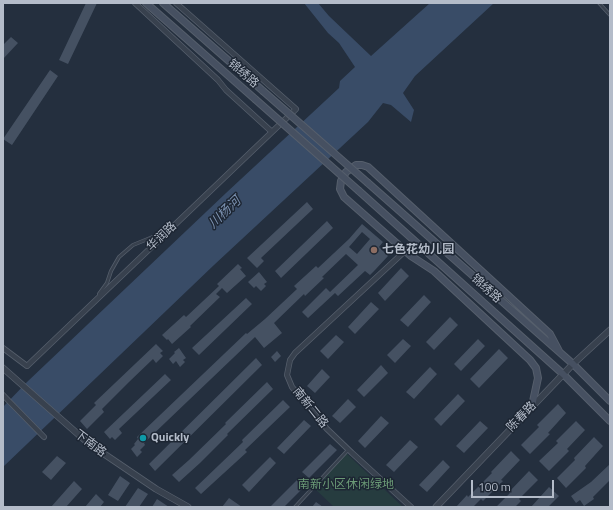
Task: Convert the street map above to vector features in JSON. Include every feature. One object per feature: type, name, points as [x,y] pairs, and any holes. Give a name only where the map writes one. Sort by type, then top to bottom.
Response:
[{"type":"main road","name":"锦绣路","points":[[146,3],[256,99],[563,374],[610,421]]},
{"type":"main road","name":"锦绣路","points":[[163,3],[559,351],[610,401]]},
{"type":"main road","name":"锦绣路","points":[[532,406],[538,378],[536,368],[530,360],[434,271],[405,251],[344,197],[340,189],[341,181],[349,169],[356,165],[368,167],[550,334],[559,351]]},
{"type":"street","points":[[135,3],[272,132]]},
{"type":"street","name":"华润路","points":[[3,348],[27,366],[296,109],[176,3]]},
{"type":"street","name":"南新二路","points":[[405,251],[295,353],[290,360],[287,375],[292,387],[327,429],[411,507]]},
{"type":"street","name":"陈春路","points":[[436,507],[563,374],[610,330]]},
{"type":"street","name":"下南路","points":[[3,368],[78,436],[156,489],[188,507]]},
{"type":"street","points":[[4,396],[44,437]]},
{"type":"lane","points":[[599,3],[610,14]]},
{"type":"lane","points":[[94,302],[107,284],[111,271],[119,257],[134,245],[170,229]]},
{"type":"lane","points":[[295,507],[348,450]]},
{"type":"green space","name":"南新小区休闲绿地","points":[[346,453],[403,507],[334,507],[313,487]]},
{"type":"water","name":"川杨河","points":[[304,3],[318,3],[329,16],[371,56],[430,3],[494,3],[415,76],[403,93],[414,110],[411,122],[391,105],[383,103],[368,122],[214,265],[3,467],[3,407],[27,382],[226,193],[339,88],[340,81],[355,67],[339,43],[328,33]]},
{"type":"building","points":[[86,3],[97,3],[68,64],[59,60]]},
{"type":"building","points":[[11,37],[18,43],[3,59],[3,45]]},
{"type":"building","points":[[50,70],[58,76],[12,145],[3,139]]},
{"type":"building","points":[[307,202],[313,209],[261,258],[264,261],[257,268],[247,258]]},
{"type":"building","points":[[327,221],[333,228],[281,278],[275,271]]},
{"type":"building","points":[[362,224],[383,242],[379,247],[388,256],[370,275],[365,271],[338,296],[335,293],[308,318],[302,312],[326,288],[330,292],[358,265],[346,254],[322,277],[324,278],[305,296],[304,294],[274,323],[282,333],[264,348],[255,337],[144,443],[145,445],[140,450],[142,452],[137,457],[131,449],[138,439],[137,437],[246,333],[247,334],[265,319],[297,289],[294,286],[316,266],[318,268],[349,239]],"holes":[[[362,232],[370,239],[357,254],[349,247]]]},
{"type":"building","points":[[238,264],[246,276],[227,293],[222,288],[216,294],[220,297],[172,344],[162,335],[184,315],[186,317],[219,286],[217,284]]},
{"type":"building","points":[[401,268],[409,276],[385,301],[378,293]]},
{"type":"building","points":[[259,272],[267,282],[264,284],[266,286],[261,291],[256,286],[254,288],[248,282]]},
{"type":"building","points":[[424,295],[431,302],[408,327],[400,320]]},
{"type":"building","points":[[246,298],[252,304],[199,355],[192,348]]},
{"type":"building","points":[[371,302],[379,309],[355,334],[348,327]]},
{"type":"building","points":[[450,317],[458,325],[434,350],[426,342]]},
{"type":"building","points":[[336,335],[344,342],[328,359],[320,351]]},
{"type":"building","points":[[403,339],[411,346],[395,363],[387,355]]},
{"type":"building","points":[[478,339],[485,346],[461,371],[454,364]]},
{"type":"building","points":[[156,344],[163,351],[160,353],[163,356],[156,363],[153,359],[129,382],[102,409],[104,412],[87,429],[80,421],[96,405],[94,403]]},
{"type":"building","points":[[179,348],[186,358],[183,360],[185,362],[180,367],[176,361],[173,364],[169,359]]},
{"type":"building","points":[[499,349],[508,358],[479,388],[470,379]]},
{"type":"building","points":[[277,351],[281,356],[275,362],[271,357]]},
{"type":"building","points":[[256,358],[262,365],[155,471],[149,464]]},
{"type":"building","points":[[381,365],[388,373],[364,397],[357,390]]},
{"type":"building","points":[[430,367],[437,374],[414,399],[406,392]]},
{"type":"building","points":[[322,369],[330,377],[315,393],[307,386]]},
{"type":"building","points":[[165,374],[171,380],[119,429],[122,433],[115,440],[112,437],[110,439],[104,432]]},
{"type":"building","points":[[267,382],[273,389],[200,463],[179,482],[172,475],[226,424],[225,423]]},
{"type":"building","points":[[458,394],[465,401],[441,426],[434,419]]},
{"type":"building","points":[[348,399],[356,407],[340,423],[332,416]]},
{"type":"building","points":[[283,400],[290,407],[245,450],[247,452],[201,494],[195,488],[243,442],[242,440]]},
{"type":"building","points":[[558,404],[566,413],[548,433],[550,434],[530,454],[521,445],[539,427],[537,425]]},
{"type":"building","points":[[381,416],[389,423],[365,448],[358,441]]},
{"type":"building","points":[[304,420],[311,426],[284,454],[277,448]]},
{"type":"building","points":[[480,421],[488,428],[464,453],[456,446]]},
{"type":"building","points":[[576,421],[585,430],[567,449],[569,451],[549,471],[539,461],[558,443],[556,441]]},
{"type":"building","points":[[594,437],[603,446],[585,466],[586,468],[566,488],[557,478],[575,460],[574,458]]},
{"type":"building","points":[[410,440],[418,447],[394,472],[386,465]]},
{"type":"building","points":[[330,444],[337,450],[309,478],[302,472]]},
{"type":"building","points":[[511,451],[520,460],[501,480],[503,481],[483,501],[481,499],[473,507],[456,507],[492,473],[491,472]]},
{"type":"building","points":[[57,456],[66,463],[51,480],[42,472]]},
{"type":"building","points":[[270,457],[276,463],[249,492],[242,485]]},
{"type":"building","points":[[443,460],[450,467],[427,492],[419,485]]},
{"type":"building","points":[[610,464],[610,480],[593,497],[594,499],[584,506],[580,500],[576,503],[571,496],[591,482]]},
{"type":"building","points":[[529,471],[538,480],[519,499],[521,501],[515,507],[496,507],[510,493],[509,492]]},
{"type":"building","points":[[120,476],[130,483],[118,501],[108,495]]},
{"type":"building","points":[[297,480],[304,487],[284,507],[270,507]]},
{"type":"building","points":[[74,481],[82,489],[66,507],[51,507]]},
{"type":"building","points":[[549,487],[559,496],[548,507],[531,507]]},
{"type":"building","points":[[138,488],[148,494],[139,507],[125,507]]},
{"type":"building","points":[[96,494],[104,502],[100,507],[85,507]]},
{"type":"building","points":[[229,498],[242,507],[222,507]]},
{"type":"building","points":[[157,499],[169,507],[152,507]]},
{"type":"building","points":[[316,502],[323,507],[312,507]]},
{"type":"place","name":"七色花幼儿园","points":[[374,250]]},
{"type":"place","name":"Quickly","points":[[143,438]]}]
